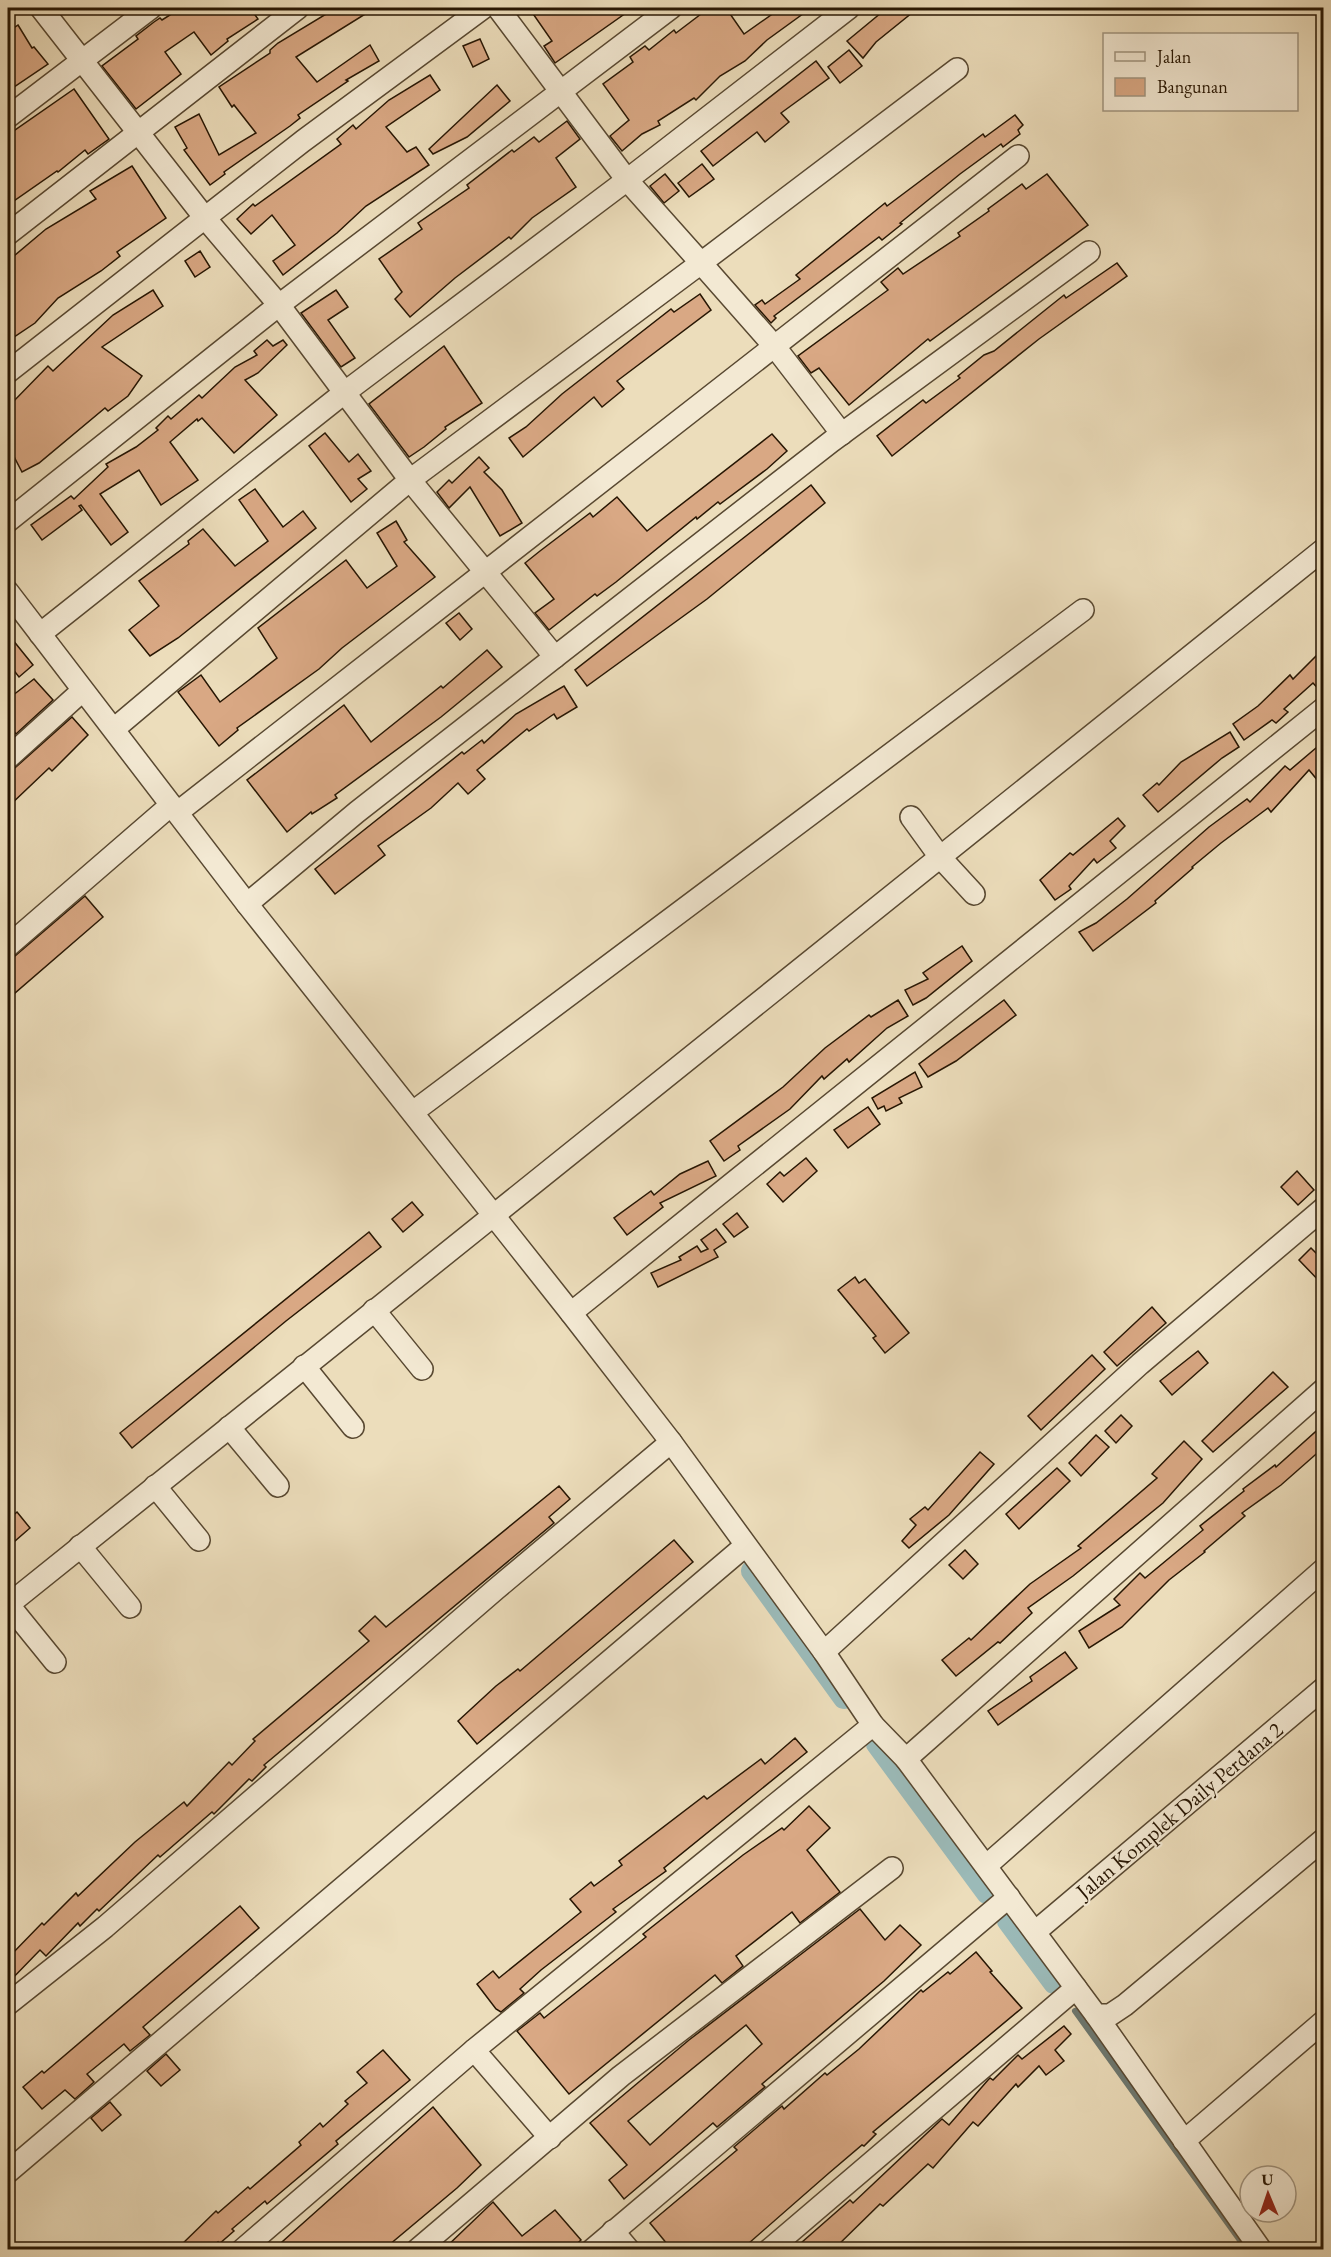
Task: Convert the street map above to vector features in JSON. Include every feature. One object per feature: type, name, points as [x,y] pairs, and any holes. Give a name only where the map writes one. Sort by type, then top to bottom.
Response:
[{"type":"street","points":[[41,8],[205,218],[279,305],[410,480],[555,657]]},
{"type":"street","points":[[8,117],[81,59],[151,8]]},
{"type":"street","points":[[8,234],[298,8]]},
{"type":"street","points":[[8,372],[303,141],[483,8]]},
{"type":"street","points":[[498,8],[627,180],[774,347],[842,434]]},
{"type":"street","points":[[8,521],[279,305],[559,90],[671,8]]},
{"type":"street","points":[[40,634],[344,393],[627,180],[849,8]]},
{"type":"street","points":[[114,729],[410,480],[957,69]]},
{"type":"street","points":[[8,946],[175,808],[486,573],[1018,156]]},
{"type":"street","points":[[247,903],[357,812],[842,434],[1089,252]]},
{"type":"street","points":[[55,1662],[8,1604],[1323,549]]},
{"type":"street","points":[[8,592],[247,903],[671,1442],[824,1652],[873,1725],[906,1759],[1076,1988],[1103,2015],[1184,2141],[1262,2250]]},
{"type":"street","points":[[413,1112],[1083,610]]},
{"type":"street","points":[[8,758],[82,691]]},
{"type":"street","points":[[571,1313],[1323,708]]},
{"type":"street","points":[[911,817],[940,857],[974,894]]},
{"type":"street","points":[[824,1652],[1140,1364],[1323,1208]]},
{"type":"street","points":[[374,1310],[422,1369]]},
{"type":"street","points":[[304,1366],[353,1427]]},
{"type":"street","points":[[906,1759],[1323,1389]]},
{"type":"street","points":[[230,1426],[278,1486]]},
{"type":"street","points":[[8,2004],[105,1927],[496,1589],[671,1442]]},
{"type":"street","points":[[155,1486],[199,1540]]},
{"type":"street","points":[[80,1546],[130,1607]]},
{"type":"street","points":[[8,2172],[745,1546]]},
{"type":"street","points":[[986,1866],[1323,1569]]},
{"type":"street","name":"Jalan Komplek Daily Perdana 2","points":[[1035,1932],[1323,1688]]},
{"type":"street","points":[[242,2250],[474,2050],[873,1725]]},
{"type":"street","points":[[1103,2015],[1323,1839]]},
{"type":"street","points":[[417,2250],[621,2076],[892,1868]]},
{"type":"street","points":[[592,2250],[1009,1897]]},
{"type":"street","points":[[770,2250],[1076,1988]]},
{"type":"street","points":[[1184,2141],[1323,2021]]},
{"type":"street","points":[[474,2050],[550,2138]]},
{"type":"street","points":[[613,2231],[629,2250]]},
{"type":"building","points":[[181,8],[250,8],[258,19],[227,39],[228,41],[211,55],[194,32],[165,52],[181,74],[136,109],[102,66],[138,39],[136,36],[154,22],[160,18],[162,20]]},
{"type":"building","points":[[336,8],[375,8],[296,57],[317,82],[370,45],[379,61],[346,80],[348,81],[298,115],[300,118],[290,126],[224,172],[225,174],[210,185],[184,150],[187,148],[175,127],[199,114],[219,155],[256,133],[234,105],[232,107],[219,87],[270,53],[270,50],[278,43]]},
{"type":"building","points":[[529,8],[633,8],[555,63],[544,46],[552,41]]},
{"type":"building","points":[[709,8],[726,8],[744,34],[781,8],[811,8],[767,40],[745,61],[720,76],[696,100],[694,98],[658,121],[660,125],[642,134],[622,151],[610,136],[629,120],[603,84],[633,62],[630,57],[645,46],[649,50],[674,30],[676,33]]},
{"type":"building","points":[[887,8],[918,8],[876,42],[863,58],[847,41]]},
{"type":"building","points":[[18,25],[32,48],[34,47],[48,64],[8,91],[8,32]]},
{"type":"building","points":[[480,39],[489,59],[473,67],[463,46]]},
{"type":"building","points":[[849,50],[862,66],[840,83],[828,67]]},
{"type":"building","points":[[816,61],[829,78],[781,113],[789,122],[765,142],[757,132],[713,166],[701,151]]},
{"type":"building","points":[[430,75],[440,90],[386,127],[407,152],[416,147],[429,165],[366,206],[337,233],[283,275],[273,261],[295,245],[272,215],[251,234],[237,219],[253,204],[255,206],[341,144],[337,139],[353,125],[356,129],[389,100]]},
{"type":"building","points":[[497,85],[510,101],[467,137],[433,154],[429,149]]},
{"type":"building","points":[[74,89],[109,139],[88,154],[85,150],[58,172],[8,205],[8,135]]},
{"type":"building","points":[[1015,115],[1023,125],[1018,130],[1020,134],[1003,147],[1001,144],[960,174],[882,240],[879,237],[774,316],[776,318],[771,323],[755,305],[762,300],[765,304],[800,279],[796,275],[885,203],[887,206],[983,134],[985,137]]},
{"type":"building","points":[[567,121],[580,139],[556,158],[576,187],[532,218],[511,239],[509,237],[455,278],[410,317],[395,299],[402,292],[379,259],[422,229],[418,223],[469,188],[467,185],[512,150],[514,152],[534,137],[539,142]]},
{"type":"building","points":[[702,164],[714,179],[689,197],[678,183]]},
{"type":"building","points":[[132,166],[166,218],[117,252],[120,256],[58,298],[35,323],[8,341],[8,261],[46,229],[96,199],[90,191]]},
{"type":"building","points":[[665,174],[679,191],[664,203],[650,186]]},
{"type":"building","points":[[1047,174],[1088,225],[930,341],[928,339],[849,405],[819,368],[811,373],[798,356],[888,290],[881,282],[898,268],[903,274],[960,236],[958,233],[1022,184],[1026,189]]},
{"type":"building","points":[[200,251],[210,267],[195,277],[185,261]]},
{"type":"building","points":[[1117,263],[1127,276],[1039,339],[892,456],[877,436],[923,400],[926,403],[960,378],[958,376],[984,355],[994,351],[1064,295],[1066,298]]},
{"type":"building","points":[[153,290],[163,306],[102,347],[142,376],[128,396],[108,411],[105,408],[39,463],[22,472],[8,445],[8,407],[48,366],[53,371],[113,315]]},
{"type":"building","points":[[336,290],[348,307],[328,320],[355,358],[341,367],[301,313]]},
{"type":"building","points":[[700,294],[711,310],[617,381],[624,389],[602,407],[594,397],[523,457],[509,438],[526,427],[562,394],[671,309],[674,312]]},
{"type":"building","points":[[267,340],[273,346],[283,340],[287,345],[258,373],[245,380],[277,415],[234,453],[202,418],[198,421],[197,419],[170,442],[198,480],[161,505],[139,470],[100,494],[128,532],[111,545],[81,505],[79,506],[82,510],[42,540],[31,525],[71,496],[74,499],[108,467],[106,464],[136,447],[158,430],[156,428],[168,416],[171,419],[199,395],[202,398],[235,367],[257,355],[254,351]]},
{"type":"building","points":[[444,346],[482,403],[445,427],[446,429],[409,457],[369,404]]},
{"type":"building","points":[[325,433],[349,462],[358,454],[371,471],[358,479],[367,489],[351,502],[309,446]]},
{"type":"building","points":[[772,434],[787,451],[767,469],[720,504],[718,502],[697,519],[696,517],[616,582],[597,596],[595,594],[549,630],[535,613],[554,599],[525,563],[590,513],[593,517],[617,497],[647,531]]},
{"type":"building","points":[[479,457],[489,468],[484,472],[502,490],[522,523],[500,536],[470,487],[449,508],[437,492],[449,480],[452,483]]},
{"type":"building","points":[[811,485],[825,503],[707,599],[587,686],[575,670]]},
{"type":"building","points":[[255,489],[283,527],[303,511],[316,528],[178,638],[150,656],[129,630],[159,606],[139,581],[189,544],[188,541],[203,529],[235,566],[268,541],[239,500]]},
{"type":"building","points":[[396,521],[407,540],[404,542],[435,577],[342,648],[319,669],[237,728],[238,730],[219,746],[178,692],[201,675],[220,702],[277,658],[258,628],[346,560],[367,588],[397,566],[377,533]]},
{"type":"building","points":[[459,613],[472,629],[460,640],[446,623]]},
{"type":"building","points":[[8,634],[33,665],[19,677],[8,663]]},
{"type":"building","points":[[1323,649],[1323,694],[1313,683],[1284,709],[1288,712],[1276,723],[1272,720],[1244,740],[1233,724],[1258,706],[1290,675],[1293,679]]},
{"type":"building","points":[[487,650],[502,667],[441,717],[335,795],[337,798],[312,814],[311,812],[287,832],[247,780],[344,705],[371,742],[441,686],[443,688]]},
{"type":"building","points":[[34,679],[53,700],[16,734],[8,725],[8,699]]},
{"type":"building","points":[[564,686],[577,707],[557,719],[554,714],[529,731],[527,729],[477,770],[485,779],[468,794],[458,783],[431,808],[378,846],[385,855],[335,894],[315,869],[462,752],[464,754],[482,740],[484,743],[516,714]]},
{"type":"building","points":[[72,717],[88,735],[52,771],[49,768],[8,807],[8,774]]},
{"type":"building","points":[[1230,732],[1239,747],[1222,758],[1158,812],[1143,795],[1157,783],[1159,785],[1181,762]]},
{"type":"building","points":[[1323,742],[1323,787],[1309,770],[1271,812],[1268,808],[1221,843],[1155,901],[1156,903],[1093,951],[1079,932],[1096,923],[1127,899],[1209,827],[1247,799],[1250,802],[1285,766],[1290,770]]},
{"type":"building","points":[[1118,818],[1125,826],[1110,841],[1116,848],[1097,863],[1094,859],[1069,886],[1071,889],[1055,900],[1040,880],[1070,853],[1073,855]]},
{"type":"building","points":[[85,896],[103,917],[8,999],[8,962]]},
{"type":"building","points":[[962,946],[972,961],[926,998],[913,1005],[905,990],[928,979],[923,973]]},
{"type":"building","points":[[898,1000],[908,1016],[887,1028],[849,1062],[847,1059],[824,1079],[822,1076],[790,1109],[738,1146],[740,1150],[724,1161],[710,1141],[783,1087],[825,1048],[869,1015],[871,1017]]},
{"type":"building","points":[[1004,1000],[1016,1015],[956,1061],[928,1077],[919,1064]]},
{"type":"building","points":[[915,1072],[922,1087],[899,1098],[902,1103],[886,1111],[884,1106],[878,1109],[872,1098]]},
{"type":"building","points":[[868,1107],[880,1124],[848,1148],[834,1130]]},
{"type":"building","points":[[806,1158],[817,1171],[783,1202],[767,1184],[780,1172],[784,1176]]},
{"type":"building","points":[[708,1161],[716,1176],[660,1203],[663,1207],[627,1235],[614,1218],[651,1191],[654,1195],[680,1174]]},
{"type":"building","points":[[1297,1171],[1314,1190],[1298,1205],[1281,1187]]},
{"type":"building","points":[[412,1202],[423,1215],[403,1232],[392,1219]]},
{"type":"building","points":[[737,1213],[748,1227],[734,1237],[723,1224]]},
{"type":"building","points":[[716,1229],[726,1242],[714,1250],[718,1257],[658,1287],[651,1273],[681,1260],[679,1257],[697,1246],[701,1252],[708,1249],[701,1240]]},
{"type":"building","points":[[369,1232],[381,1247],[286,1321],[132,1448],[120,1433]]},
{"type":"building","points":[[1311,1248],[1323,1260],[1323,1285],[1299,1260]]},
{"type":"building","points":[[855,1277],[859,1283],[865,1279],[909,1333],[885,1353],[873,1338],[876,1336],[838,1290]]},
{"type":"building","points":[[1152,1307],[1166,1323],[1117,1366],[1104,1352]]},
{"type":"building","points":[[1198,1351],[1208,1363],[1172,1395],[1160,1381]]},
{"type":"building","points":[[1092,1355],[1105,1369],[1041,1430],[1028,1416]]},
{"type":"building","points":[[1273,1372],[1288,1387],[1213,1452],[1202,1441]]},
{"type":"building","points":[[1121,1415],[1132,1426],[1116,1443],[1105,1431]]},
{"type":"building","points":[[1323,1425],[1323,1448],[1281,1485],[1242,1513],[1245,1516],[1169,1580],[1122,1627],[1089,1648],[1079,1631],[1120,1605],[1114,1599],[1140,1573],[1145,1578],[1203,1530],[1200,1526],[1244,1491],[1243,1489],[1275,1465],[1276,1467]]},
{"type":"building","points":[[1096,1435],[1109,1447],[1081,1476],[1069,1463]]},
{"type":"building","points":[[1184,1441],[1202,1459],[1163,1503],[1073,1576],[1028,1608],[1032,1613],[1000,1643],[998,1642],[956,1676],[942,1660],[969,1638],[971,1640],[1030,1584],[1081,1548],[1078,1546],[1157,1478],[1152,1474]]},
{"type":"building","points":[[980,1452],[994,1464],[949,1515],[909,1548],[902,1541],[916,1525],[910,1519],[925,1507],[928,1510]]},
{"type":"building","points":[[1057,1468],[1070,1481],[1019,1529],[1006,1514]]},
{"type":"building","points":[[559,1486],[570,1499],[549,1517],[554,1523],[264,1765],[266,1767],[252,1781],[249,1779],[214,1814],[212,1812],[160,1857],[158,1855],[99,1911],[97,1909],[80,1926],[78,1923],[46,1956],[40,1950],[8,1983],[8,1958],[42,1923],[44,1925],[76,1893],[78,1896],[135,1842],[184,1802],[187,1806],[229,1762],[232,1765],[255,1741],[253,1739],[369,1641],[359,1631],[375,1616],[386,1627]]},
{"type":"building","points":[[17,1512],[30,1528],[8,1547],[8,1520]]},
{"type":"building","points":[[674,1540],[693,1562],[477,1744],[458,1721],[496,1686],[518,1669],[520,1671]]},
{"type":"building","points":[[965,1550],[978,1564],[963,1579],[949,1565]]},
{"type":"building","points":[[1065,1652],[1077,1668],[998,1725],[988,1711],[1032,1681],[1030,1677]]},
{"type":"building","points":[[795,1738],[807,1752],[664,1868],[666,1871],[613,1909],[616,1912],[541,1970],[520,1989],[524,1993],[501,2012],[496,2009],[477,1984],[493,1971],[499,1978],[581,1912],[570,1899],[591,1882],[594,1886],[622,1865],[619,1861],[704,1796],[707,1799],[761,1759],[765,1764]]},
{"type":"building","points":[[809,1806],[830,1828],[807,1850],[840,1892],[800,1923],[792,1912],[736,1956],[743,1966],[722,1983],[715,1975],[569,2094],[517,2031],[540,2013],[544,2018],[646,1937],[643,1934],[743,1855],[782,1828],[784,1830]]},
{"type":"building","points":[[240,1906],[259,1928],[143,2027],[150,2035],[130,2051],[124,2044],[87,2074],[94,2082],[75,2099],[65,2090],[42,2109],[23,2087],[42,2071],[44,2073]]},
{"type":"building","points":[[860,1909],[885,1940],[900,1925],[921,1945],[884,1981],[762,2084],[765,2087],[717,2127],[713,2123],[624,2199],[609,2180],[627,2165],[590,2123],[689,2040]],"holes":[[[746,2025],[762,2044],[650,2145],[628,2121]]]},
{"type":"building","points":[[976,1952],[992,1971],[990,1972],[1022,2008],[873,2132],[876,2134],[864,2146],[862,2145],[741,2250],[672,2250],[650,2223],[737,2150],[734,2147],[782,2106],[784,2109],[825,2073],[827,2075],[859,2049],[921,1990],[923,1992],[948,1972],[950,1974]]},
{"type":"building","points":[[1064,2026],[1071,2034],[1055,2050],[1064,2061],[1046,2075],[1039,2066],[1018,2087],[1016,2084],[978,2126],[973,2122],[933,2168],[928,2164],[883,2206],[880,2204],[833,2250],[793,2250],[850,2200],[853,2203],[942,2119],[949,2125],[990,2078],[993,2080],[1018,2055],[1022,2059]]},
{"type":"building","points":[[383,2050],[410,2080],[336,2141],[338,2144],[267,2204],[265,2201],[232,2229],[234,2231],[219,2244],[218,2242],[209,2250],[176,2250],[216,2211],[218,2213],[248,2187],[250,2189],[301,2145],[299,2142],[320,2123],[323,2127],[348,2104],[345,2101],[367,2083],[357,2072]]},
{"type":"building","points":[[166,2054],[180,2070],[161,2086],[147,2071]]},
{"type":"building","points":[[110,2102],[121,2115],[102,2131],[91,2118]]},
{"type":"building","points":[[433,2107],[481,2165],[457,2188],[383,2250],[273,2250]]},
{"type":"building","points":[[493,2202],[522,2236],[555,2210],[581,2240],[570,2250],[443,2250]]},
{"type":"waterway","points":[[752,1571],[844,1698]]},
{"type":"waterway","points":[[877,1744],[987,1893]]},
{"type":"waterway","points":[[1008,1921],[1054,1983]]},
{"type":"waterway","points":[[1075,2011],[1247,2250]]}]
